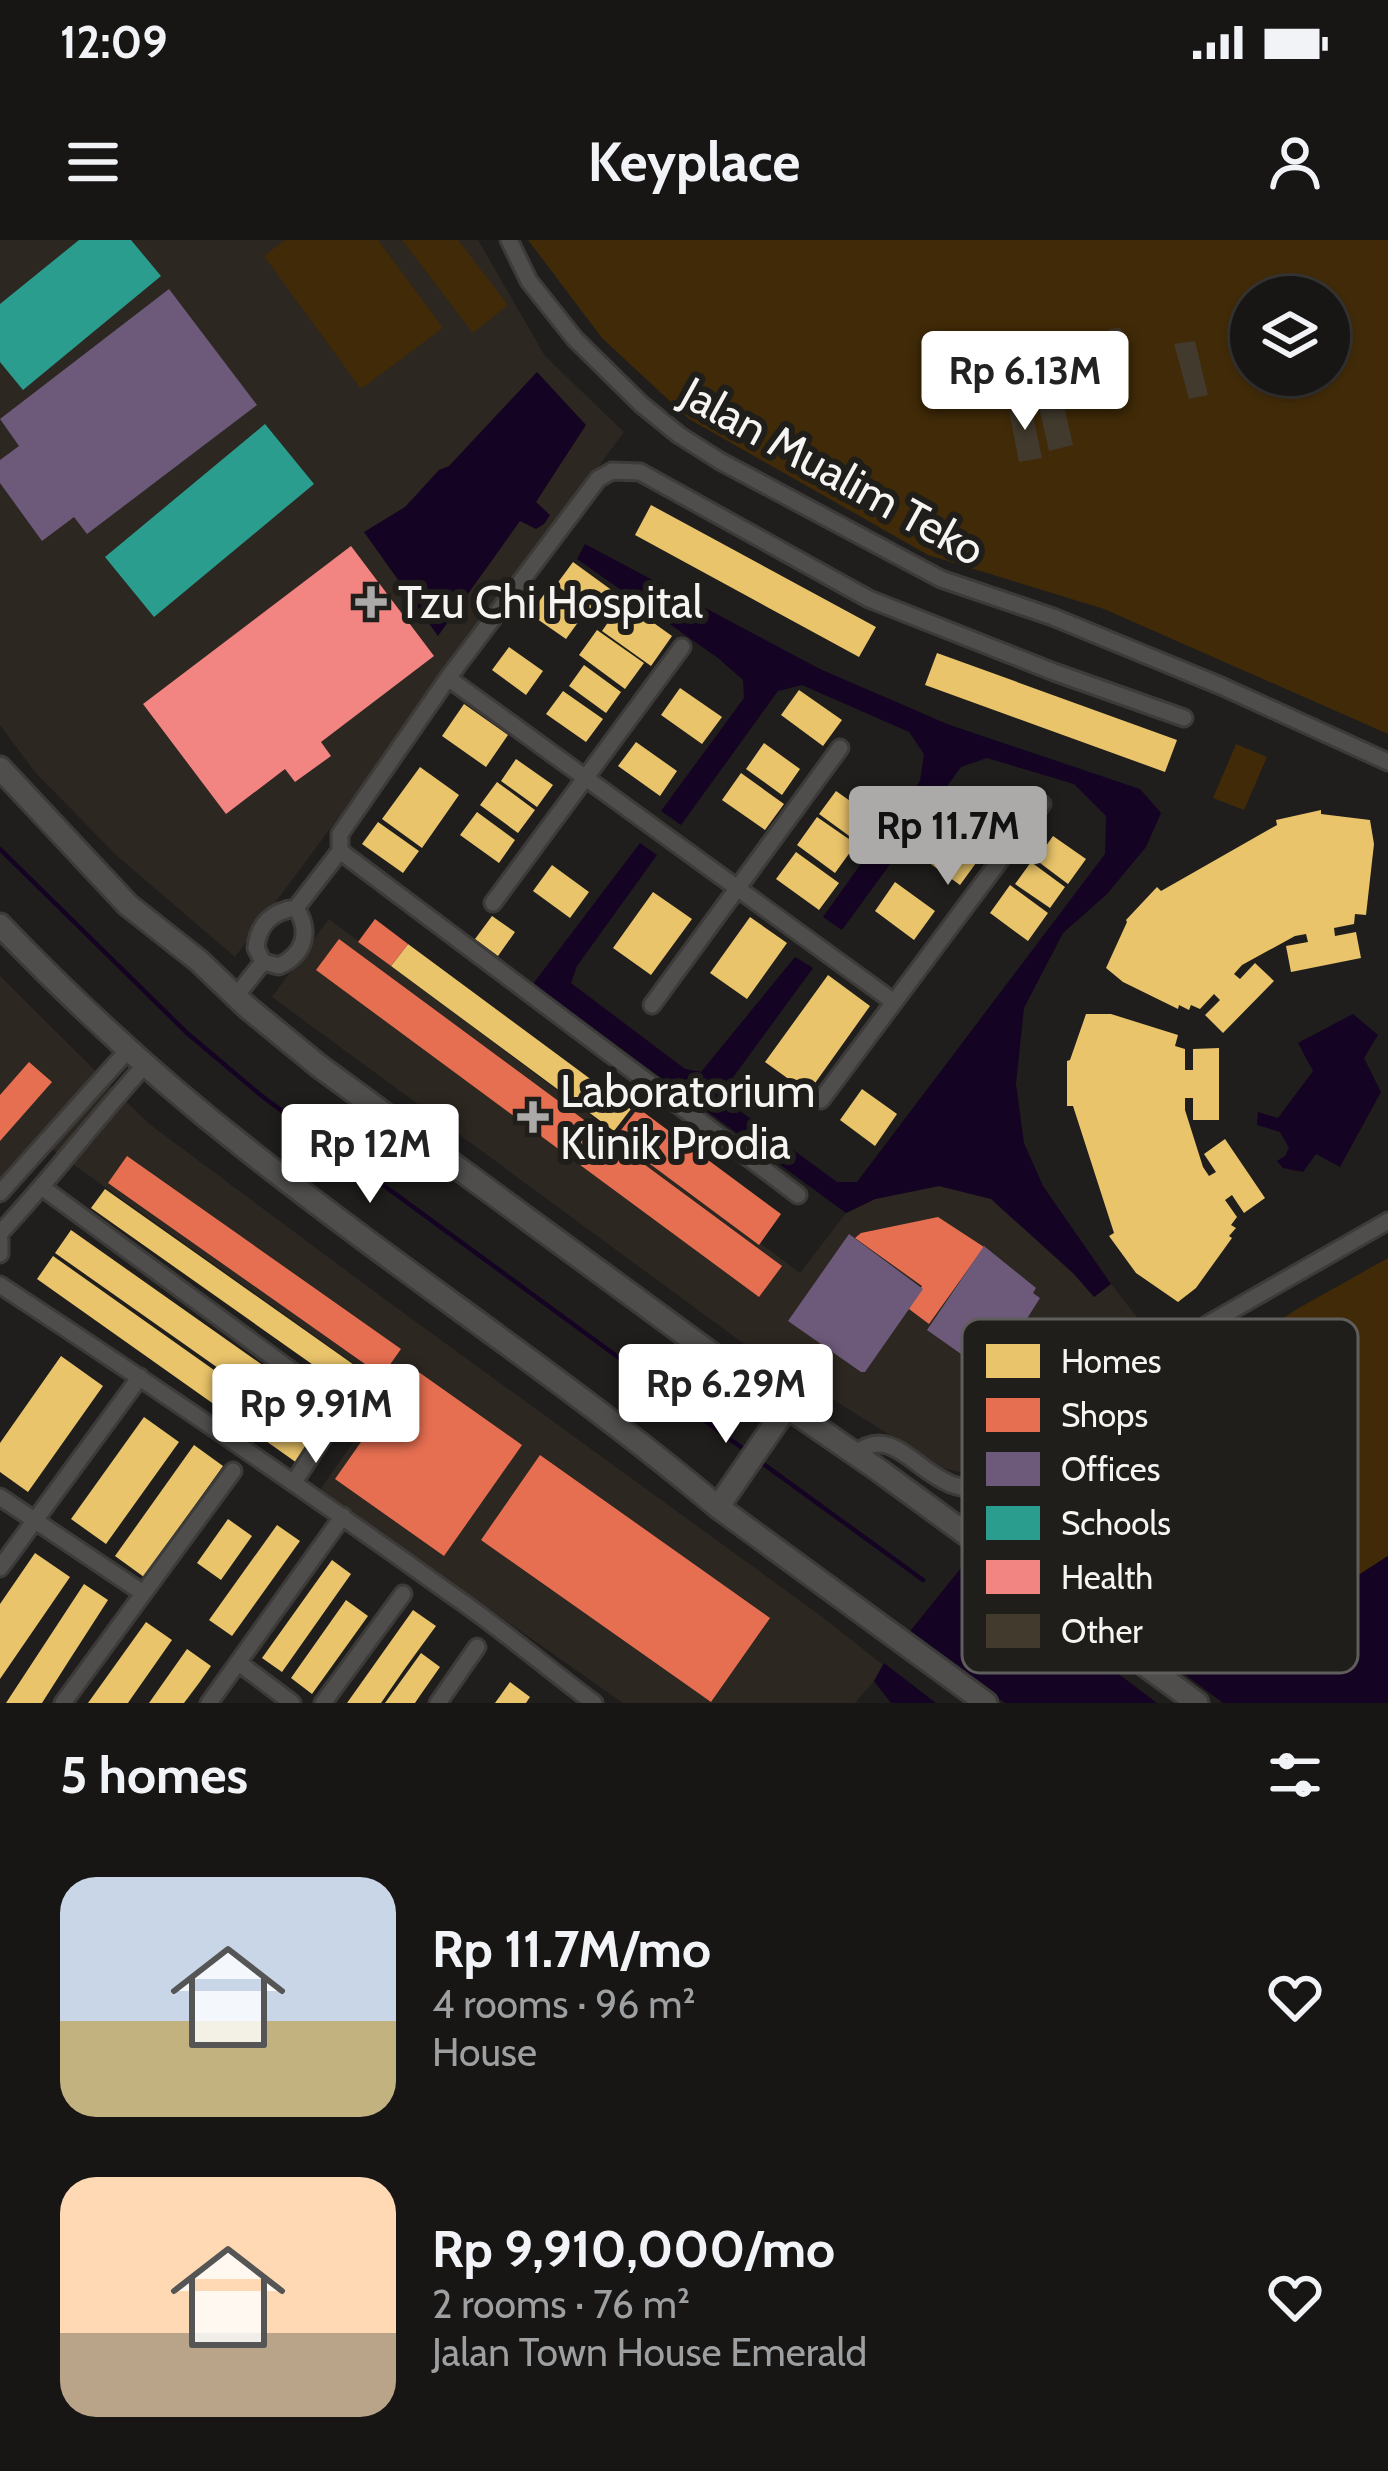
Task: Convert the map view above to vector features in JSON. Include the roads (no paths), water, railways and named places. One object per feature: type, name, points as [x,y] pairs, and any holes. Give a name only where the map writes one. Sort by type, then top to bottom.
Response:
[{"type":"main road","points":[[0,768],[128,904],[319,1066],[962,1531]]},
{"type":"main road","points":[[0,926],[74,1002],[246,1149],[489,1328],[718,1507],[986,1703]]},
{"type":"main road","points":[[718,1507],[786,1408]]},
{"type":"main road","points":[[1156,1673],[1197,1703]]},
{"type":"street","name":"Jalan Mualim Teko","points":[[508,240],[530,281],[575,339],[641,404],[720,461],[940,579],[1053,617],[1388,762]]},
{"type":"street","points":[[296,908],[305,935],[298,952],[279,966],[263,962],[256,948],[262,926],[281,910],[296,908],[340,850],[340,834],[448,679],[598,479],[612,471],[652,477],[869,599],[1184,718]]},
{"type":"street","points":[[493,903],[682,647]]},
{"type":"street","points":[[448,679],[894,1002]]},
{"type":"street","points":[[652,1005],[840,748]]},
{"type":"street","points":[[821,1100],[1042,804]]},
{"type":"street","points":[[340,850],[798,1196]]},
{"type":"street","points":[[236,996],[263,962]]},
{"type":"street","points":[[0,1255],[0,1236],[109,1105],[137,1058]]},
{"type":"street","points":[[0,1192],[137,1058]]},
{"type":"street","points":[[43,1188],[334,1402],[334,1420],[294,1482]]},
{"type":"street","points":[[1217,1319],[1388,1221]]},
{"type":"street","points":[[0,1285],[343,1516],[594,1703]]},
{"type":"street","points":[[0,1568],[140,1377]]},
{"type":"street","points":[[855,1454],[879,1442],[891,1444],[942,1480],[962,1488]]},
{"type":"street","points":[[63,1703],[233,1471]]},
{"type":"street","points":[[924,1504],[918,1492],[921,1484],[928,1479],[942,1480]]},
{"type":"street","points":[[0,1497],[143,1593]]},
{"type":"street","points":[[209,1703],[343,1516]]},
{"type":"street","points":[[322,1703],[403,1594]]},
{"type":"street","points":[[438,1703],[477,1646]]},
{"type":"street","points":[[238,1664],[292,1703]]},
{"type":"waterway","points":[[0,849],[187,1033],[263,1097],[749,1453]]},
{"type":"waterway","points":[[758,1460],[923,1580]]},
{"type":"place","name":"Tzu Chi Hospital","points":[[371,602]]},
{"type":"place","name":"Laboratorium Klinik Prodia","points":[[533,1117]]}]
